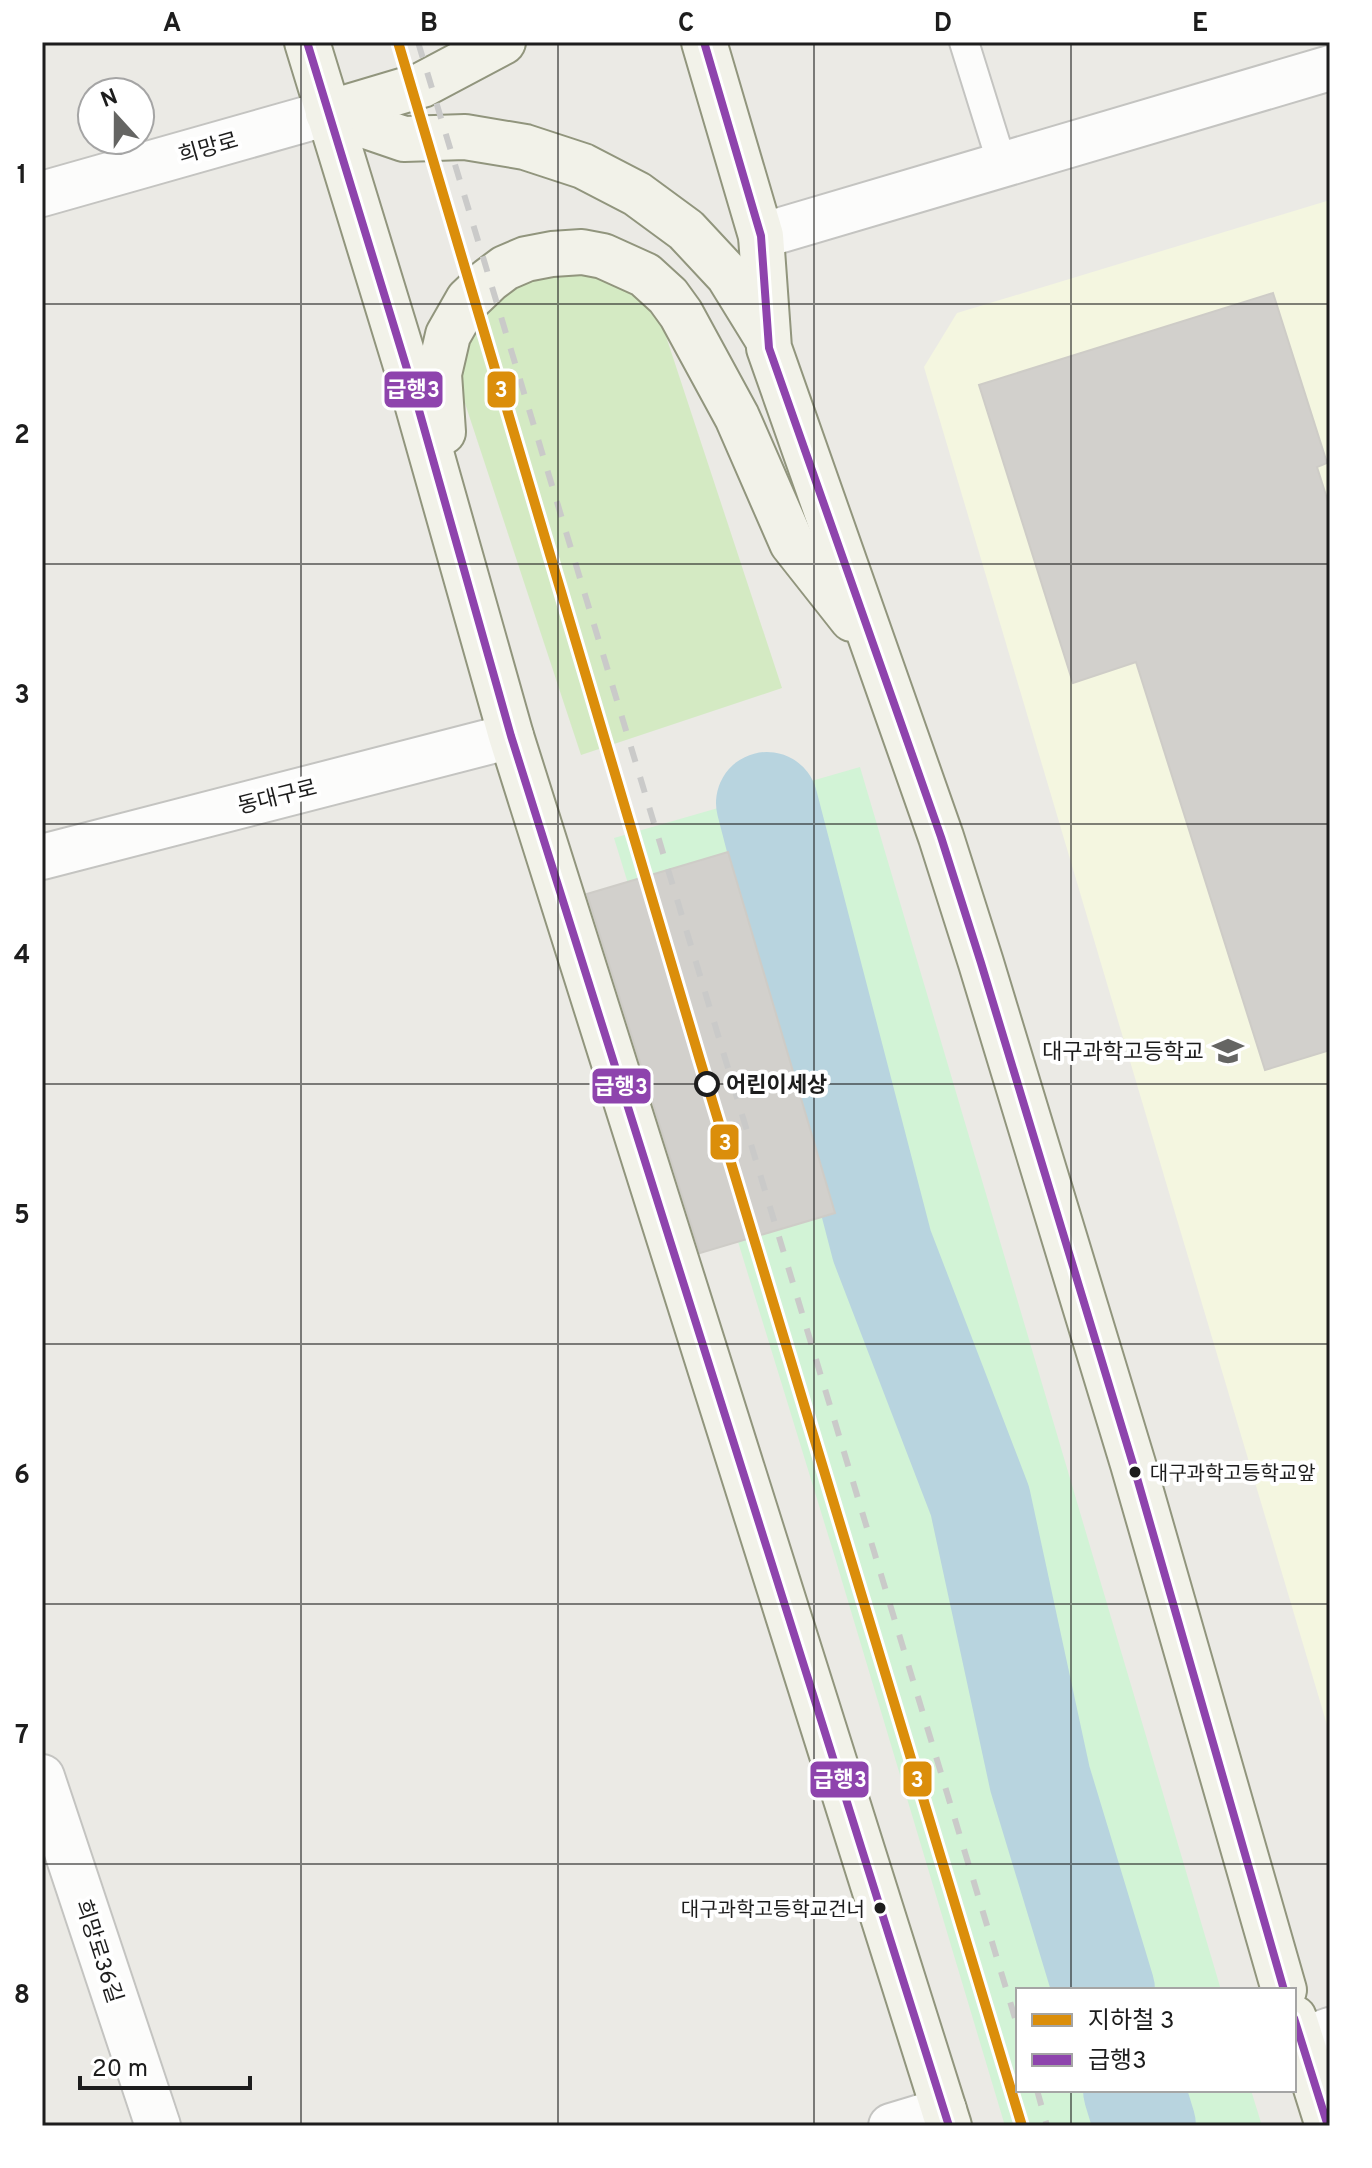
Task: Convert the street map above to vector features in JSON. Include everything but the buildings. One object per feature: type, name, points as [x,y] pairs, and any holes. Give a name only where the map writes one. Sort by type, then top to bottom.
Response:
[{"type":"main road","points":[[307,42],[411,382],[511,736],[947,2118]]},
{"type":"main road","points":[[328,113],[422,85],[503,42]]},
{"type":"main road","points":[[704,42],[761,236],[768,340],[774,364],[941,837],[981,963],[1133,1464],[1283,1988]]},
{"type":"main road","points":[[328,113],[404,139],[465,137],[525,147],[596,173],[637,194],[686,230],[728,275],[768,340]]},
{"type":"main road","points":[[454,537],[439,374],[448,335],[468,300],[505,268],[526,259],[552,254],[582,252],[603,256],[645,275],[668,296],[681,314],[737,417],[792,543],[875,649]]},
{"type":"main road","points":[[1309,2030],[1328,2126]]},
{"type":"street","points":[[761,236],[1330,68]]},
{"type":"street","name":"희망로","points":[[42,194],[328,113]]},
{"type":"street","name":"동대구로","points":[[42,857],[511,736]]},
{"type":"street","name":"희망로36길","points":[[42,1777],[158,2126]]},
{"type":"street","points":[[891,2126],[947,2118]]},
{"type":"lane","points":[[964,42],[1002,164]]},
{"type":"shaded area","name":"대구과학고등학교","points":[[1330,200],[1330,1735],[924,367],[957,313]]},
{"type":"green space","points":[[561,266],[615,277],[658,312],[782,688],[581,755],[457,379],[469,325],[507,284]]},
{"type":"green space","points":[[860,767],[1220,1988],[1016,1988],[1016,2092],[1252,2092],[1262,2126],[1005,2126],[833,1551],[614,838]]},
{"type":"waterway","points":[[767,803],[882,1246],[980,1501],[1040,1779],[1103,1988]]},
{"type":"waterway","points":[[1135,2092],[1145,2126]]},
{"type":"railway","points":[[418,42],[1016,2021]]},
{"type":"railway","points":[[1038,2092],[1047,2126]]},
{"type":"metro line","name":"3","points":[[398,42],[699,1057],[1022,2126]]},
{"type":"transit line","name":"급행3","points":[[307,42],[411,382],[511,736],[949,2126]]},
{"type":"transit line","name":"급행3","points":[[704,42],[761,236],[769,348],[941,837],[981,963],[1133,1464],[1283,1988]]},
{"type":"transit line","name":"급행3","points":[[1296,2024],[1328,2126]]},
{"type":"place","name":"대구과학고등학교","points":[[1228,1051]]},
{"type":"place","name":"어린이세상","points":[[707,1084]]},
{"type":"place","name":"대구과학고등학교앞","points":[[1135,1472]]},
{"type":"place","name":"대구과학고등학교건너","points":[[880,1908]]}]
